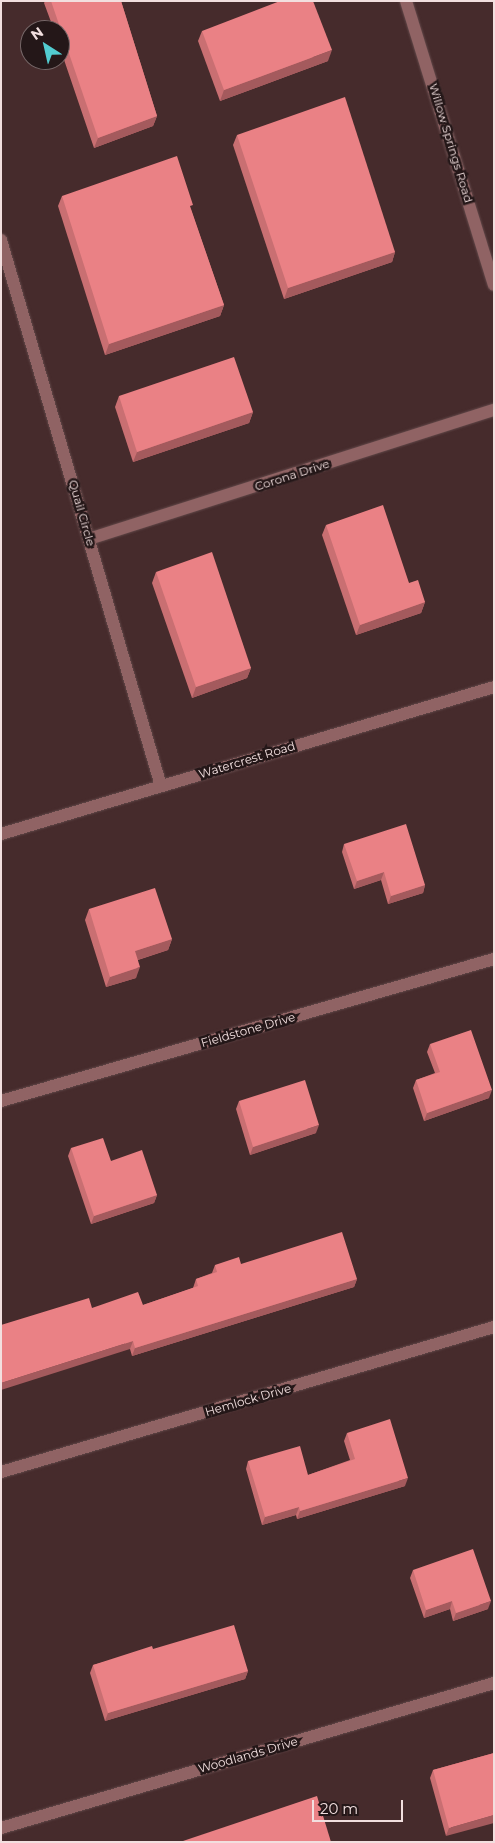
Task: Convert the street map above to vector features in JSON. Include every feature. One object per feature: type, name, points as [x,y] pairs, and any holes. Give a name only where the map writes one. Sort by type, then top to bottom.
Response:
[{"type":"street","name":"Willow Springs Road","points":[[409,2],[494,285]]},
{"type":"street","name":"Quail Circle","points":[[1,240],[161,786]]},
{"type":"street","name":"Corona Drive","points":[[89,539],[494,410]]},
{"type":"street","name":"Watercrest Road","points":[[1,834],[494,687]]},
{"type":"street","name":"Fieldstone Drive","points":[[1,1101],[494,958]]},
{"type":"street","name":"Hemlock Drive","points":[[1,1472],[494,1327]]},
{"type":"street","name":"Woodlands Drive","points":[[1,1828],[494,1683]]},
{"type":"building","points":[[51,1],[121,1],[157,116],[98,138],[70,56],[70,20],[58,20]]},
{"type":"building","points":[[280,1],[313,1],[332,50],[224,90],[202,31]]},
{"type":"building","points":[[345,97],[395,252],[288,288],[237,135]]},
{"type":"building","points":[[177,156],[193,205],[190,206],[224,305],[109,344],[62,196]]},
{"type":"building","points":[[234,357],[253,412],[137,452],[119,396]]},
{"type":"building","points":[[383,505],[409,583],[418,580],[425,602],[360,625],[326,525]]},
{"type":"building","points":[[212,552],[251,668],[196,687],[156,572]]},
{"type":"building","points":[[406,824],[425,885],[391,896],[384,872],[357,881],[344,844]]},
{"type":"building","points":[[155,888],[172,939],[135,951],[140,967],[110,977],[89,909]]},
{"type":"building","points":[[471,1030],[492,1090],[427,1113],[416,1080],[440,1072],[430,1044]]},
{"type":"building","points":[[305,1080],[319,1125],[253,1147],[239,1101]]},
{"type":"building","points":[[103,1138],[111,1161],[142,1150],[157,1195],[94,1216],[71,1148]]},
{"type":"building","points":[[342,1232],[357,1279],[135,1348],[133,1341],[1,1383],[1,1325],[89,1298],[92,1308],[138,1292],[143,1305],[198,1286],[196,1279],[217,1272],[215,1265],[239,1257],[241,1264]]},
{"type":"building","points":[[390,1419],[408,1478],[300,1511],[299,1507],[265,1517],[248,1461],[300,1446],[308,1475],[355,1459],[347,1433]]},
{"type":"building","points":[[473,1549],[491,1601],[456,1613],[452,1601],[426,1610],[413,1570]]},
{"type":"building","points":[[234,1625],[248,1671],[108,1713],[93,1665],[152,1646],[153,1649]]},
{"type":"building","points":[[494,1753],[494,1815],[449,1828],[433,1770]]},
{"type":"building","points":[[317,1796],[331,1842],[180,1842]]}]
